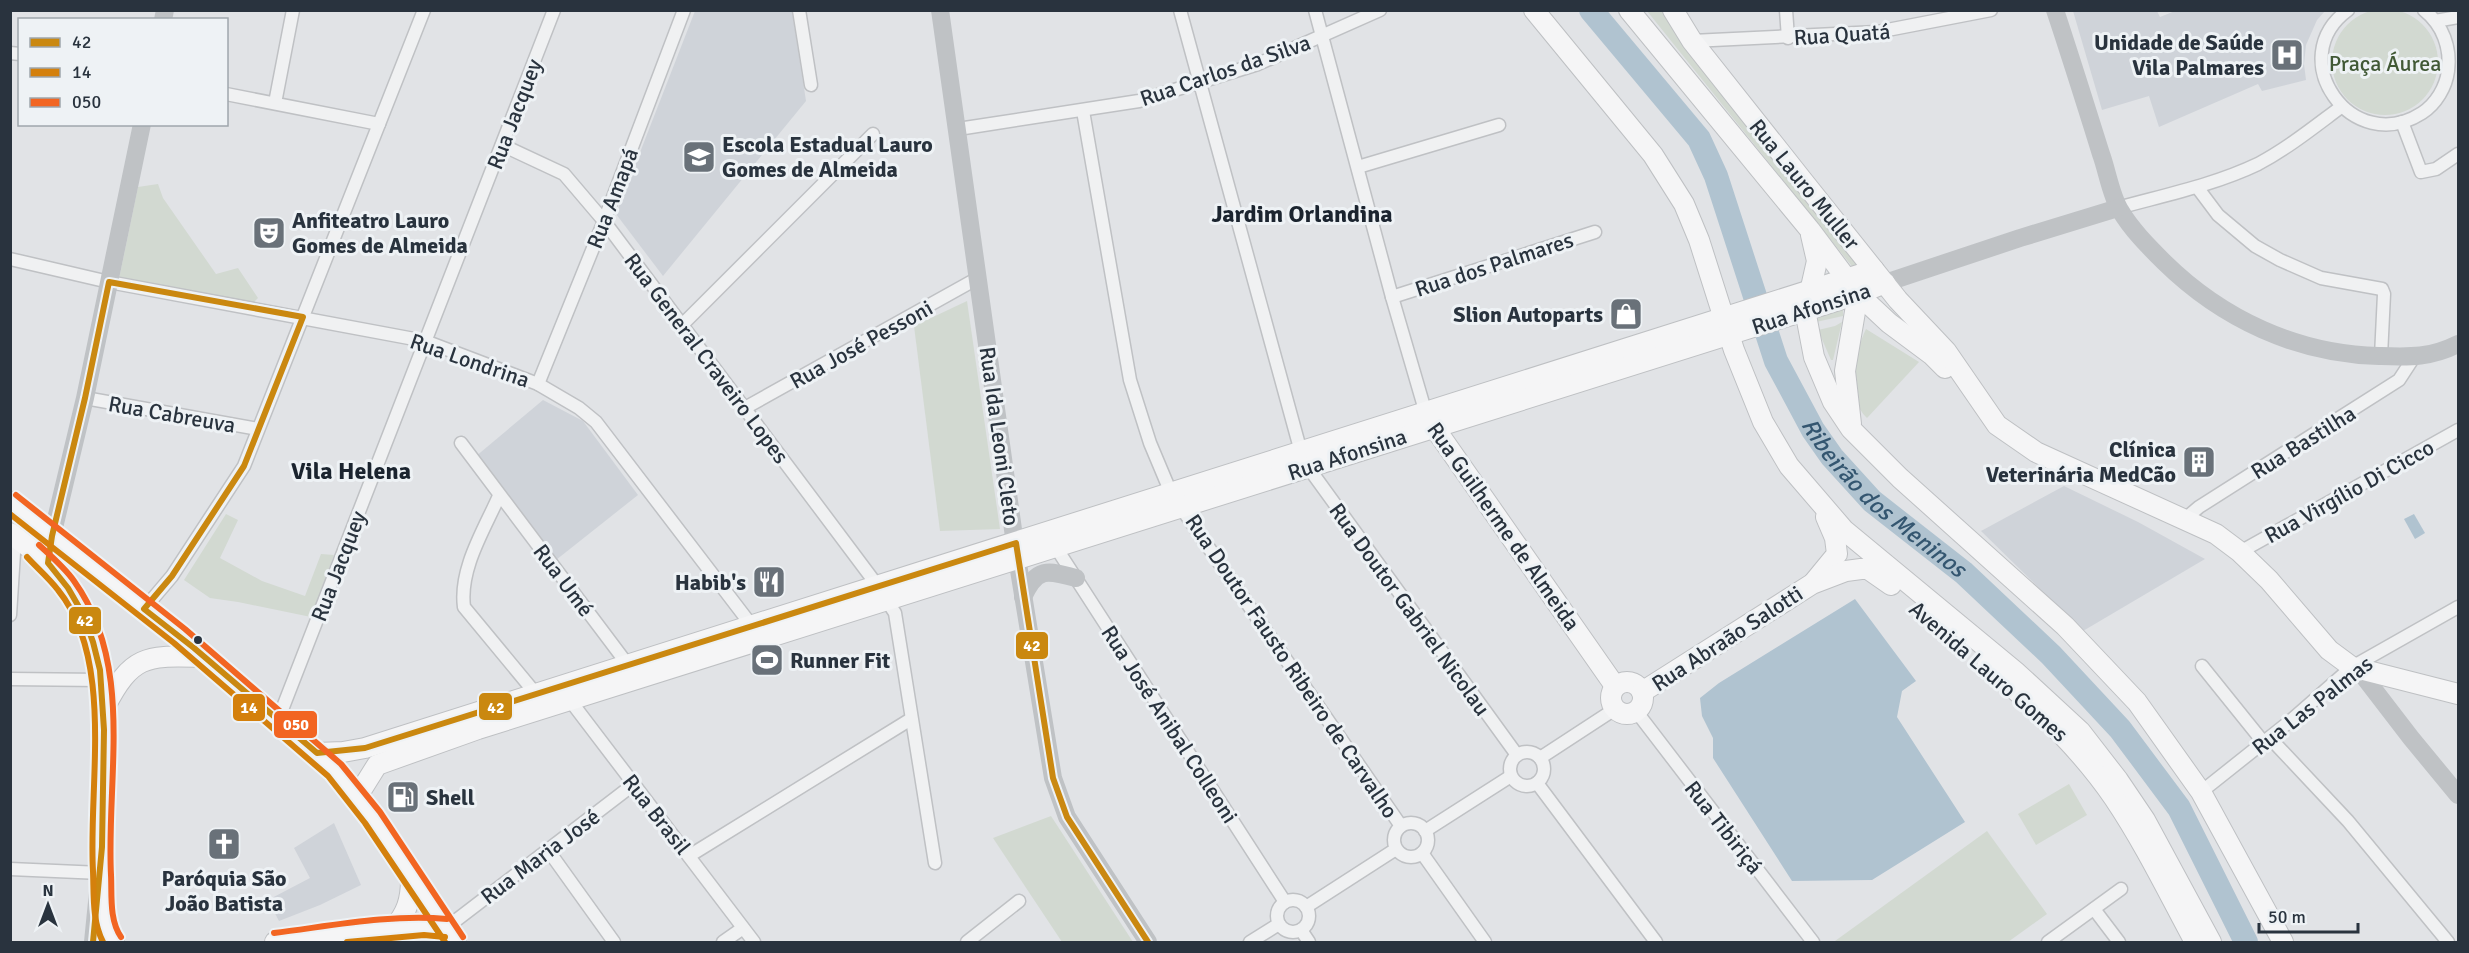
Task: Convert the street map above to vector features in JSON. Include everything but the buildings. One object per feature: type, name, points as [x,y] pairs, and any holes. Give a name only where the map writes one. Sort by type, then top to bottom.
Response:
[{"type":"main road","name":"Avenida Lauro Gomes","points":[[1534,10],[1653,155],[1684,204],[1734,324],[1766,428],[1781,455],[1844,530],[2033,686],[2079,731],[2118,780],[2145,820],[2211,942]]},
{"type":"main road","name":"Rua Lauro Muller","points":[[1629,10],[1810,230],[1853,287],[1889,323],[1932,355],[1986,411]]},
{"type":"main road","name":"Rua Lauro Muller","points":[[1673,10],[1692,42],[1880,277],[1946,351],[1997,425],[2036,452],[2216,534],[2240,552],[2269,580],[2330,650],[2355,668]]},
{"type":"main road","points":[[1810,230],[1817,261],[1808,301],[1814,357],[1833,402],[1851,429],[1900,478],[2065,626],[2137,702],[2201,792],[2283,942]]},
{"type":"main road","name":"Rua Afonsina","points":[[317,753],[365,748],[536,694],[564,693],[1880,277]]},
{"type":"main road","points":[[1851,429],[1845,371],[1853,287]]},
{"type":"main road","name":"Rua Guilherme de Almeida","points":[[1429,420],[1615,686]]},
{"type":"main road","name":"Rua Afonsina","points":[[1016,550],[1055,546],[1177,500]]},
{"type":"main road","points":[[10,502],[206,657],[317,753],[357,797],[376,822],[411,879],[451,935]]},
{"type":"main road","name":"Avenida Lauro Gomes","points":[[1812,584],[1835,558],[1837,549],[1835,538],[1820,504]]},
{"type":"main road","points":[[13,535],[48,562],[70,588],[84,612],[95,650],[105,707],[101,875],[105,925],[114,942]]},
{"type":"main road","name":"Avenida Lauro Gomes","points":[[1812,584],[1846,571],[1868,569],[1886,581],[2037,708],[2083,757],[2114,799],[2148,852],[2194,942]]},
{"type":"main road","name":"Rua Abraão Salotti","points":[[1642,692],[1812,584]]},
{"type":"main road","name":"Rua Afonsina","points":[[357,797],[377,765],[387,760],[564,693],[628,665],[752,626],[881,594]]},
{"type":"main road","points":[[105,707],[123,676],[142,660],[164,657],[206,657]]},
{"type":"main road","points":[[2355,668],[2458,694]]},
{"type":"main road","points":[[1630,682],[1642,692],[1641,705],[1636,711],[1627,714],[1615,709],[1612,705],[1610,695],[1615,686],[1620,683],[1630,682]]},
{"type":"main road","points":[[393,928],[406,912],[411,879]]},
{"type":"main road","points":[[275,942],[424,926],[451,935]]},
{"type":"street","points":[[275,103],[293,10]]},
{"type":"street","points":[[144,609],[172,576],[244,466],[424,10]]},
{"type":"street","name":"Rua Jacquey","points":[[278,720],[554,10]]},
{"type":"street","name":"Rua Amapá","points":[[538,384],[604,222],[684,10]]},
{"type":"street","points":[[799,10],[811,85]]},
{"type":"street","name":"Rua Ida Leoni Cleto","points":[[940,10],[1016,550],[1053,778],[1067,817],[1148,942]]},
{"type":"street","name":"Rua Doutor Gabriel Nicolau","points":[[1180,10],[1304,460],[1517,755]]},
{"type":"street","name":"Rua Guilherme de Almeida","points":[[1315,10],[1392,297],[1429,420]]},
{"type":"street","name":"Rua Carlos da Silva","points":[[958,129],[1139,101],[1258,64],[1322,38],[1380,10]]},
{"type":"street","points":[[1785,10],[1788,38]]},
{"type":"street","name":"Rua Quatá","points":[[1692,42],[1892,31],[1991,10]]},
{"type":"street","points":[[2055,10],[2118,208],[2146,245],[2185,282],[2229,313],[2278,337],[2312,347],[2340,353],[2414,357],[2434,355],[2458,344]]},
{"type":"street","points":[[2348,10],[2334,23],[2322,51],[2325,81],[2341,107],[2364,121],[2376,124],[2402,122],[2415,117],[2431,105],[2453,76],[2448,47],[2435,21],[2424,10]]},
{"type":"street","points":[[2435,21],[2458,17]]},
{"type":"street","points":[[228,94],[379,124]]},
{"type":"street","name":"Rua Afonsina","points":[[1880,277],[2197,187],[2257,164],[2281,151],[2341,107]]},
{"type":"street","name":"Rua Doutor Fausto Ribeiro de Carvalho","points":[[1083,111],[1130,380],[1150,443],[1177,500],[1401,826]]},
{"type":"street","points":[[2402,122],[2421,172],[2436,170],[2458,154]]},
{"type":"street","points":[[1358,167],[1499,125]]},
{"type":"street","points":[[48,562],[142,126]]},
{"type":"street","points":[[682,325],[873,134]]},
{"type":"street","name":"Rua General Craveiro Lopes","points":[[502,145],[564,174],[604,222],[682,325],[895,613],[934,863]]},
{"type":"street","points":[[2197,187],[2218,215],[2255,246],[2280,260],[2321,278],[2382,289],[2385,294],[2381,356]]},
{"type":"street","name":"Rua dos Palmares","points":[[1392,297],[1595,232]]},
{"type":"street","name":"Rua Londrina","points":[[10,260],[109,282],[303,317],[425,342],[538,384],[579,408],[596,422],[752,626]]},
{"type":"street","name":"Rua José Pessoni","points":[[743,409],[978,278]]},
{"type":"street","name":"Rua Bastilha","points":[[2185,519],[2199,507],[2399,380],[2414,357]]},
{"type":"street","name":"Rua Cabreuva","points":[[85,398],[258,429]]},
{"type":"street","name":"Rua Virgílio Di Cicco","points":[[2240,552],[2458,430]]},
{"type":"street","name":"Rua Umé","points":[[461,443],[628,665]]},
{"type":"street","points":[[499,496],[465,574],[462,591],[464,607],[536,694]]},
{"type":"street","points":[[10,615],[13,535]]},
{"type":"street","name":"Rua José Anibal Colleoni","points":[[1055,546],[1285,902]]},
{"type":"street","points":[[1023,597],[1030,582],[1042,573],[1058,573],[1076,578]]},
{"type":"street","name":"Rua Las Palmas","points":[[2201,792],[2355,668],[2458,607]]},
{"type":"street","points":[[2202,666],[2267,741],[2348,821],[2448,942]]},
{"type":"street","name":"Rua Lauro Muller","points":[[2355,668],[2458,795]]},
{"type":"street","points":[[10,679],[101,680]]},
{"type":"street","name":"Rua Brasil","points":[[564,693],[754,942]]},
{"type":"street","points":[[1540,758],[1615,709]]},
{"type":"street","name":"Rua Tibiriçá","points":[[1636,711],[1813,942]]},
{"type":"street","points":[[689,856],[910,719]]},
{"type":"street","points":[[1531,753],[1540,758],[1544,768],[1541,779],[1537,783],[1522,786],[1511,776],[1510,767],[1517,755],[1531,753]]},
{"type":"street","points":[[1425,831],[1511,776]]},
{"type":"street","points":[[1537,783],[1656,942]]},
{"type":"street","name":"Rua Maria José","points":[[451,935],[548,850],[634,784]]},
{"type":"street","points":[[1411,823],[1425,831],[1428,840],[1422,853],[1411,857],[1396,849],[1395,834],[1401,826],[1411,823]]},
{"type":"street","points":[[1306,907],[1396,849]]},
{"type":"street","points":[[548,850],[614,942]]},
{"type":"street","points":[[1422,853],[1485,942]]},
{"type":"street","points":[[10,869],[101,875],[93,942]]},
{"type":"street","points":[[2048,942],[2121,889]]},
{"type":"street","points":[[1295,900],[1306,907],[1309,918],[1301,930],[1286,931],[1279,924],[1278,912],[1285,902],[1295,900]]},
{"type":"street","points":[[967,942],[1019,901]]},
{"type":"street","points":[[2094,909],[2119,942]]},
{"type":"street","points":[[1250,942],[1279,924]]},
{"type":"street","points":[[723,942],[743,928]]},
{"type":"street","points":[[1301,930],[1309,942]]},
{"type":"shaded area","name":"Escola Estadual Lauro Gomes de Almeida","points":[[695,11],[792,11],[806,101],[663,276],[616,214]]},
{"type":"shaded area","points":[[2073,11],[2157,11],[2160,17],[2175,11],[2325,11],[2317,20],[2306,45],[2304,64],[2306,80],[2262,91],[2258,84],[2159,127],[2149,96],[2102,110]]},
{"type":"shaded area","points":[[543,400],[583,421],[638,495],[556,560],[475,457]]},
{"type":"shaded area","points":[[2064,486],[2138,522],[2205,559],[2083,631],[1981,531]]},
{"type":"shaded area","points":[[334,823],[361,885],[320,905],[279,921],[268,900],[310,878],[294,848]]},
{"type":"green space","name":"Praça Áurea","points":[[2385,9],[2405,13],[2423,24],[2434,42],[2438,62],[2434,82],[2423,100],[2405,111],[2385,115],[2365,111],[2347,100],[2336,82],[2332,62],[2336,42],[2347,24],[2365,13]]},
{"type":"green space","points":[[1647,11],[1662,11],[1682,40],[1861,268],[1859,275]]},
{"type":"green space","points":[[158,184],[163,198],[216,274],[238,268],[258,298],[252,304],[119,279],[138,187]]},
{"type":"green space","points":[[967,301],[1000,529],[940,531],[914,326]]},
{"type":"green space","points":[[1838,308],[1843,310],[1843,316],[1816,322],[1818,316]]},
{"type":"green space","points":[[1842,322],[1833,360],[1831,360],[1818,330]]},
{"type":"green space","points":[[1866,329],[1919,362],[1867,418],[1860,410],[1856,400],[1855,388],[1856,362]]},
{"type":"green space","points":[[226,514],[238,520],[220,558],[262,581],[305,596],[321,554],[334,555],[311,617],[210,598],[184,580]]},
{"type":"green space","points":[[2069,784],[2087,815],[2036,845],[2018,814]]},
{"type":"green space","points":[[1051,816],[1133,942],[1062,942],[993,838]]},
{"type":"green space","points":[[1987,831],[2047,914],[2008,942],[1835,941]]},
{"type":"water","points":[[2414,514],[2425,533],[2415,539],[2404,519]]},
{"type":"water","points":[[1855,599],[1916,681],[1902,691],[1897,717],[1965,822],[1872,880],[1792,881],[1713,758],[1713,738],[1702,716],[1700,698],[1719,683]]},
{"type":"waterway","name":"Ribeirão dos Meninos","points":[[1591,10],[1699,139],[1716,176],[1776,361],[1813,430],[1832,457],[1872,501],[1964,573],[2051,655],[2120,729],[2179,808],[2246,942]]},
{"type":"transit line","name":"42","points":[[93,942],[102,847],[104,730],[100,670],[83,614],[68,588],[48,563],[52,536],[85,398],[109,282],[303,317],[244,466],[172,576],[144,609],[194,648],[317,753],[365,748],[1016,543],[1053,778],[1067,817],[1148,942]]},
{"type":"transit line","name":"050","points":[[16,495],[185,629],[341,764],[380,812],[463,937]]},
{"type":"transit line","name":"14","points":[[10,514],[174,643],[328,776],[365,823],[445,942]]},
{"type":"transit line","name":"050","points":[[39,545],[74,581],[93,614],[105,649],[111,686],[113,724],[110,838],[112,907],[117,930],[121,937]]},
{"type":"transit line","name":"14","points":[[27,557],[58,590],[76,619],[87,652],[93,688],[95,725],[92,838],[95,917],[103,942]]},
{"type":"transit line","name":"050","points":[[274,933],[382,919],[447,919]]},
{"type":"transit line","name":"14","points":[[347,942],[424,935],[445,937]]},
{"type":"place","name":"Unidade de Saúde Vila Palmares","points":[[2287,55]]},
{"type":"place","name":"Escola Estadual Lauro Gomes de Almeida","points":[[699,157]]},
{"type":"place","name":"Anfiteatro Lauro Gomes de Almeida","points":[[269,233]]},
{"type":"place","name":"Slion Autoparts","points":[[1626,314]]},
{"type":"place","name":"Clínica Veterinária MedCão","points":[[2199,462]]},
{"type":"place","name":"Habib's","points":[[769,582]]},
{"type":"place","name":"Runner Fit","points":[[767,660]]},
{"type":"place","name":"Shell","points":[[403,797]]},
{"type":"place","name":"Paróquia São João Batista","points":[[224,844]]},
{"type":"district","name":"Jardim Orlandina","points":[[1302,214]]},
{"type":"district","name":"Vila Helena","points":[[351,471]]}]
